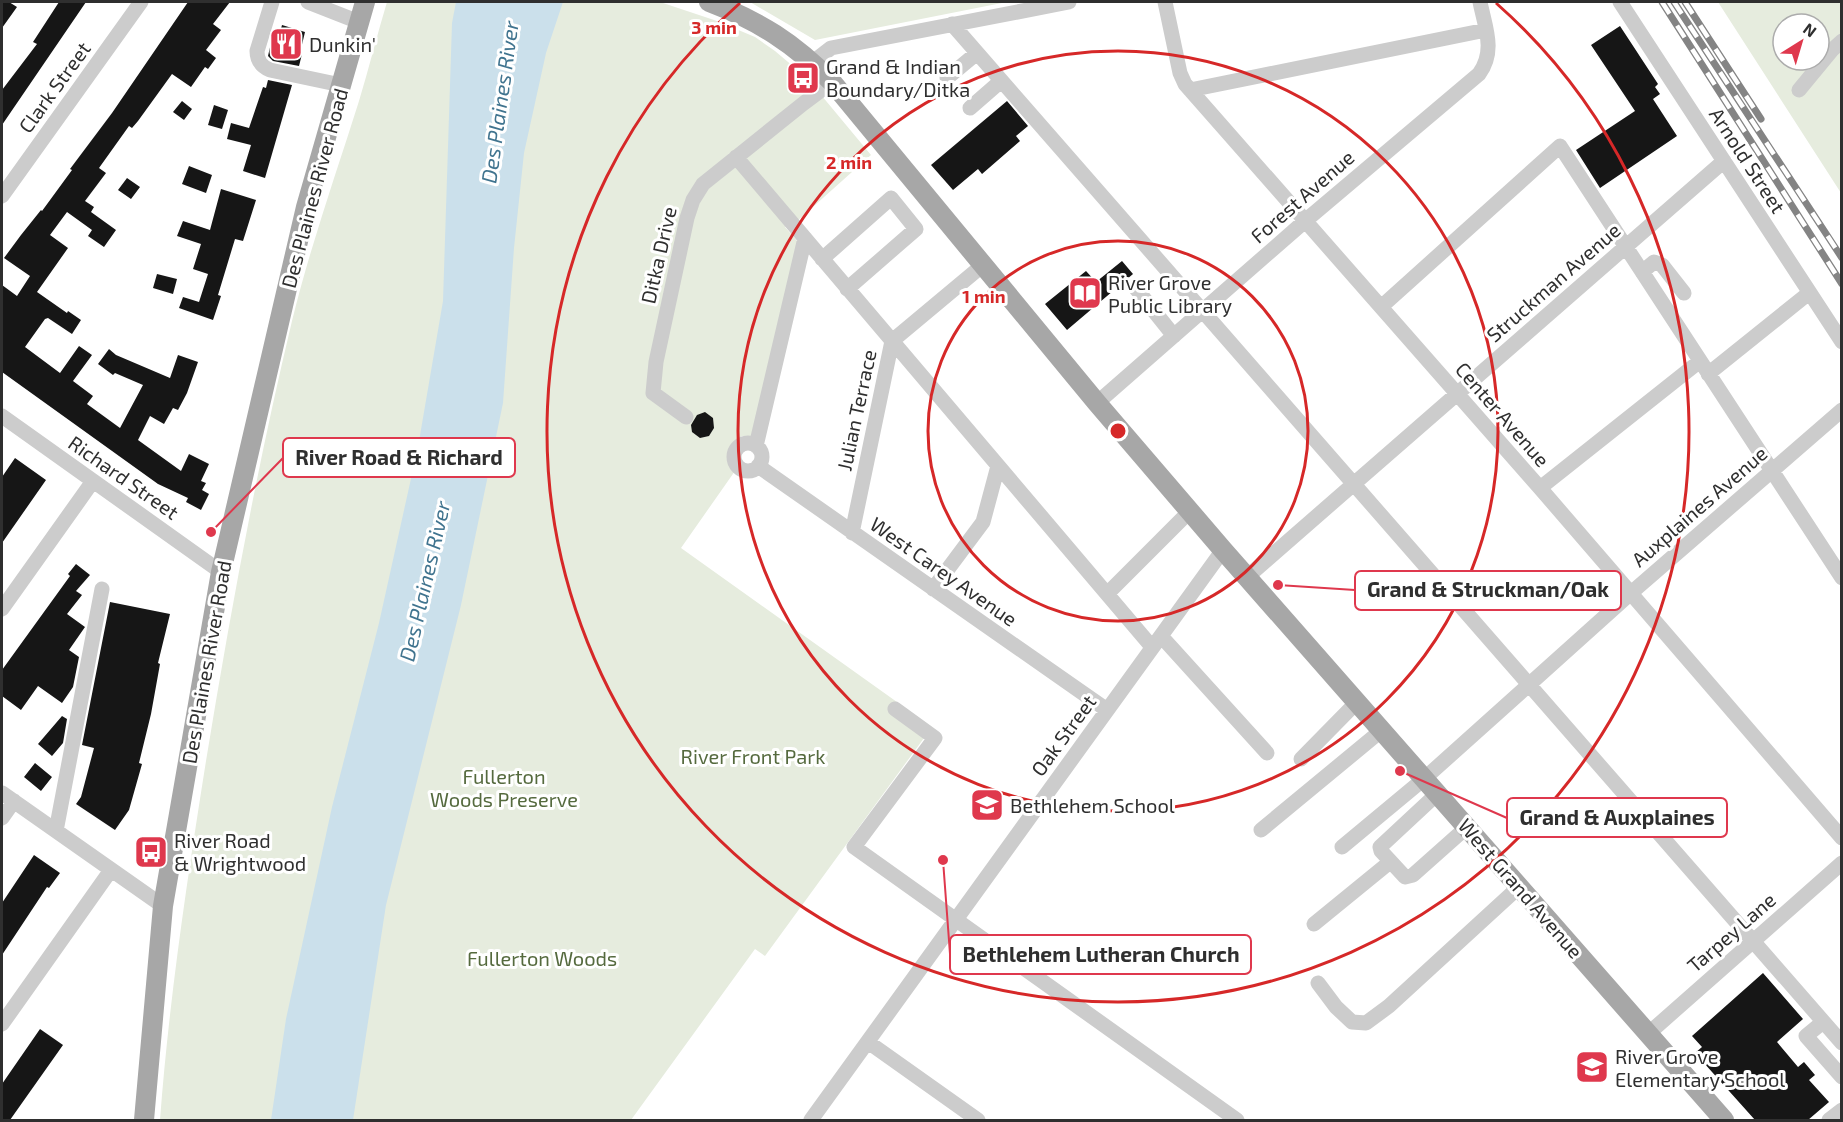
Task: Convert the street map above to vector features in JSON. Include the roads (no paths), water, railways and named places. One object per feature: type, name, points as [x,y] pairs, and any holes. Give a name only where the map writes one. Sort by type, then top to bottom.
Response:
[{"type":"main road","name":"Des Plaines River Road","points":[[144,1120],[163,906],[221,572],[306,207],[365,2]]},
{"type":"main road","name":"West Grand Avenue","points":[[709,2],[738,13],[769,29],[813,63],[832,82],[1097,403],[1223,550],[1725,1120]]},
{"type":"street","name":"Clark Street","points":[[2,196],[141,2]]},
{"type":"street","points":[[272,2],[257,51],[261,64],[270,70],[341,85]]},
{"type":"street","points":[[308,2],[359,22]]},
{"type":"street","points":[[813,63],[831,48],[1069,2]]},
{"type":"street","name":"Center Avenue","points":[[1165,2],[1179,73],[1190,90],[1540,488],[1842,838]]},
{"type":"street","name":"Forest Avenue","points":[[1097,403],[1305,221],[1479,74],[1486,64],[1488,54],[1480,2]]},
{"type":"street","name":"Arnold Street","points":[[1620,2],[1842,342]]},
{"type":"street","points":[[952,24],[1201,312],[1842,1043]]},
{"type":"street","points":[[1190,90],[1486,30]]},
{"type":"street","points":[[1799,90],[1842,41]]},
{"type":"street","points":[[947,78],[977,53]]},
{"type":"street","points":[[970,108],[1001,81]]},
{"type":"street","name":"Ditka Drive","points":[[686,417],[653,393],[658,351],[693,200],[703,184],[832,82]]},
{"type":"street","points":[[1381,308],[1560,146],[1842,578]]},
{"type":"street","points":[[736,157],[1107,594],[1267,753]]},
{"type":"street","name":"Struckman Avenue","points":[[1247,577],[1724,161]]},
{"type":"street","points":[[822,259],[891,198],[916,229],[848,289]]},
{"type":"street","points":[[758,466],[761,457],[756,446],[805,238]]},
{"type":"street","points":[[1642,272],[1654,262],[1662,265],[1684,293]]},
{"type":"street","name":"Julian Terrace","points":[[852,533],[892,341],[983,265]]},
{"type":"street","points":[[1134,286],[1174,336]]},
{"type":"street","points":[[1540,488],[1809,293]]},
{"type":"street","name":"Auxplaines Avenue","points":[[1342,847],[1425,778],[1631,593],[1842,410]]},
{"type":"street","name":"Richard Street","points":[[2,416],[221,572]]},
{"type":"street","name":"West Carey Avenue","points":[[756,446],[747,443],[739,446],[734,453],[734,458],[741,469],[750,470],[758,466],[1107,710]]},
{"type":"street","points":[[933,589],[984,522],[998,466]]},
{"type":"street","points":[[2,609],[93,481]]},
{"type":"street","points":[[1107,594],[1190,511]]},
{"type":"street","name":"Oak Street","points":[[811,1120],[1223,550]]},
{"type":"street","points":[[56,831],[102,589]]},
{"type":"street","points":[[1301,759],[1357,702]]},
{"type":"street","points":[[895,709],[935,738],[854,847],[1237,1120]]},
{"type":"street","points":[[1261,830],[1382,730]]},
{"type":"street","points":[[1438,793],[1380,847],[1390,862],[1405,877],[1413,875],[1467,827]]},
{"type":"street","points":[[2,818],[8,797],[163,906]]},
{"type":"street","points":[[1314,924],[1390,862]]},
{"type":"street","name":"Tarpey Lane","points":[[1649,1033],[1842,863]]},
{"type":"street","points":[[2,1024],[111,870]]},
{"type":"street","points":[[1318,983],[1336,1007],[1352,1022],[1366,1023],[1389,1006],[1520,886]]},
{"type":"street","points":[[1823,1022],[1806,1036],[1842,1077]]},
{"type":"street","points":[[868,1042],[969,1118]]},
{"type":"street","points":[[1829,1120],[1842,1110]]},
{"type":"water","name":"Des Plaines River","points":[[456,2],[563,2],[546,53],[524,153],[514,248],[503,403],[461,605],[386,905],[353,1120],[271,1120],[286,1019],[332,807],[379,623],[418,447],[443,301],[452,23]]},
{"type":"railway","points":[[1662,2],[1842,284]]},
{"type":"railway","points":[[1674,2],[1842,258]]},
{"type":"railway","points":[[1685,2],[1761,119]]},
{"type":"place","name":"Dunkin'","points":[[286,44]]},
{"type":"place","name":"Grand & Indian Boundary/Ditka","points":[[803,78]]},
{"type":"place","name":"River Grove Public Library","points":[[1085,293]]},
{"type":"place","name":"River Road & Richard","points":[[211,532]]},
{"type":"place","name":"Grand & Struckman/Oak","points":[[1278,585]]},
{"type":"place","name":"Grand & Auxplaines","points":[[1400,771]]},
{"type":"place","name":"Bethlehem School","points":[[987,805]]},
{"type":"place","name":"River Road & Wrightwood","points":[[151,852]]},
{"type":"place","name":"Bethlehem Lutheran Church","points":[[943,860]]},
{"type":"place","name":"River Grove Elementary School","points":[[1592,1067]]},
{"type":"park label","name":"River Front Park","points":[[753,756]]},
{"type":"park label","name":"Fullerton Woods Preserve","points":[[504,788]]},
{"type":"park label","name":"Fullerton Woods","points":[[542,958]]}]
